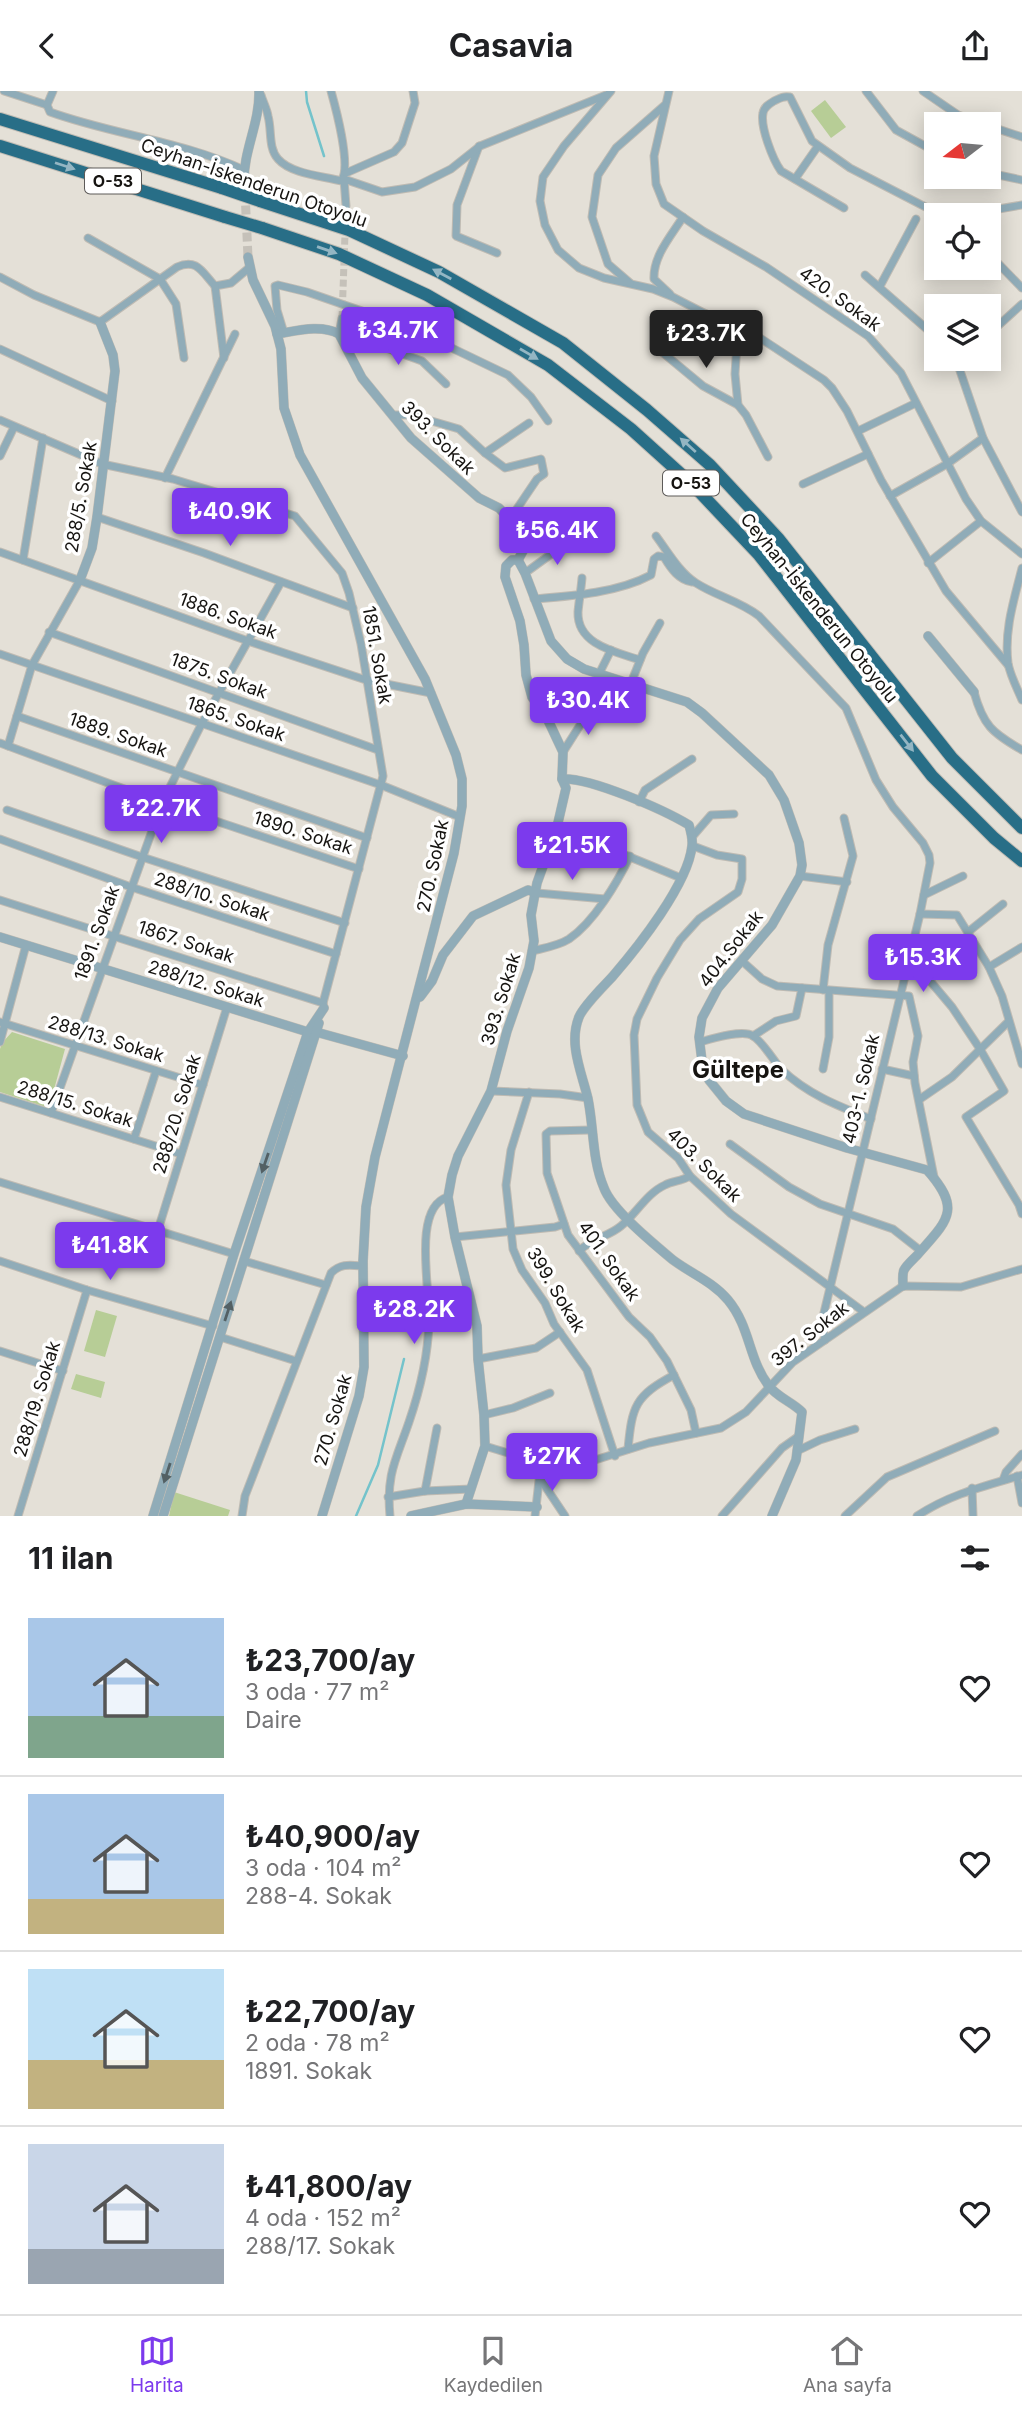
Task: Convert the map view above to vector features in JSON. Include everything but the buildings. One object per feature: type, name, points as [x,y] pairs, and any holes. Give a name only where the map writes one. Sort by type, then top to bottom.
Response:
[{"type":"highway","name":"Ceyhan-İskenderun Otoyolu","points":[[0,119],[349,230],[439,272],[563,343],[648,409],[710,465],[778,538],[952,758],[1022,828]]},
{"type":"highway","name":"Ceyhan-İskenderun Otoyolu","points":[[0,146],[339,254],[427,295],[548,365],[631,429],[692,484],[759,555],[932,776],[1022,862]]},
{"type":"street","points":[[4,91],[47,104]]},
{"type":"street","points":[[53,91],[47,104],[50,112],[76,121],[146,137],[219,159],[244,170]]},
{"type":"street","points":[[244,183],[244,170],[259,105],[259,91]]},
{"type":"street","points":[[259,91],[269,117],[276,157],[280,162],[296,170],[341,181],[345,176],[394,152],[402,143],[415,103],[413,91]]},
{"type":"street","points":[[331,91],[339,123],[346,206]]},
{"type":"street","name":"420. Sokak","points":[[668,91],[654,156],[656,184],[664,204],[703,231],[766,267],[867,336],[901,373],[947,464],[981,521],[1022,554]]},
{"type":"street","points":[[866,91],[896,130],[924,145]]},
{"type":"street","points":[[923,91],[954,112]]},
{"type":"street","points":[[345,176],[382,192],[415,187],[451,169],[480,146],[610,93]]},
{"type":"street","points":[[610,93],[564,146],[543,177],[540,201],[545,225],[558,250],[579,268],[604,278],[673,297],[757,336],[824,380],[832,388],[858,431],[890,496],[928,563],[960,610],[1008,665],[1022,698]]},
{"type":"street","points":[[844,208],[781,171],[773,158],[763,118],[766,107],[783,97],[790,97],[808,135],[818,146],[850,167],[924,206]]},
{"type":"street","points":[[632,285],[608,264],[592,217],[598,175],[616,148],[666,105]]},
{"type":"street","points":[[1001,131],[1022,137]]},
{"type":"street","points":[[480,146],[457,205],[456,236],[497,253]]},
{"type":"street","points":[[795,179],[818,146]]},
{"type":"street","points":[[1001,176],[1022,180]]},
{"type":"street","points":[[1001,209],[1022,205]]},
{"type":"street","points":[[673,297],[654,279],[654,272],[658,256],[683,217]]},
{"type":"street","points":[[880,286],[916,219]]},
{"type":"street","points":[[88,238],[160,279],[176,304],[184,358]]},
{"type":"street","points":[[0,277],[34,295],[100,322],[160,279],[188,262],[194,264],[215,286],[223,358]]},
{"type":"street","points":[[215,286],[231,283],[249,262]]},
{"type":"street","name":"270. Sokak","points":[[249,262],[253,280],[281,333],[284,408],[300,454],[431,693],[456,755],[461,779],[460,817],[454,853],[375,1157],[366,1207],[363,1266],[365,1345],[359,1396],[322,1516]]},
{"type":"street","points":[[1001,266],[1022,288]]},
{"type":"street","points":[[865,275],[924,326]]},
{"type":"street","points":[[446,384],[422,361],[351,335],[341,337],[332,330],[306,329],[281,333],[275,286],[307,292],[408,327],[508,375],[531,397],[548,421]]},
{"type":"street","points":[[1001,323],[1022,304]]},
{"type":"street","points":[[341,337],[342,318]]},
{"type":"street","name":"288/5. Sokak","points":[[4,745],[17,716],[32,665],[80,580],[92,548],[115,371],[113,355],[100,322]]},
{"type":"street","points":[[738,328],[735,374],[738,405]]},
{"type":"street","points":[[165,478],[235,334]]},
{"type":"street","name":"393. Sokak","points":[[341,337],[362,378],[411,438],[445,471],[479,498],[499,508],[518,527],[524,549],[518,560],[512,560],[506,566],[505,577],[520,621],[526,675],[532,697],[547,718],[563,752],[562,779],[566,788],[557,827],[532,891],[534,941],[529,968],[507,1031],[491,1090],[458,1157],[448,1197],[477,1326],[484,1415],[485,1446],[467,1503]]},
{"type":"street","points":[[0,349],[112,401]]},
{"type":"street","points":[[662,352],[703,386],[738,405],[768,457]]},
{"type":"street","points":[[961,371],[971,409],[983,438],[1022,512]]},
{"type":"street","points":[[858,431],[916,403]]},
{"type":"street","points":[[393,415],[411,415],[460,429],[505,468],[541,459],[544,474],[537,479],[510,519]]},
{"type":"street","name":"1851. Sokak","points":[[0,420],[102,464],[165,478],[295,516],[342,573],[353,608],[383,776],[324,1006]]},
{"type":"street","points":[[485,453],[529,423]]},
{"type":"street","points":[[0,456],[14,427]]},
{"type":"street","points":[[23,560],[43,438]]},
{"type":"street","points":[[890,496],[947,464],[983,438]]},
{"type":"street","points":[[803,484],[869,454]]},
{"type":"street","points":[[97,517],[353,608]]},
{"type":"street","points":[[928,563],[981,521]]},
{"type":"street","name":"403-1. Sokak","points":[[656,536],[681,570],[694,582],[747,606],[759,616],[846,708],[876,780],[929,855],[920,914],[822,1321],[824,1340]]},
{"type":"street","points":[[525,573],[572,539]]},
{"type":"street","name":"1886. Sokak","points":[[0,552],[248,641],[366,680],[431,693]]},
{"type":"street","points":[[534,599],[581,595],[650,576],[654,559],[658,556],[664,557],[681,578],[694,582]]},
{"type":"street","points":[[518,560],[551,642],[567,659],[584,669],[687,702],[702,713],[769,775],[783,800],[799,843],[802,865],[800,876],[847,882]]},
{"type":"street","points":[[1008,665],[1008,618],[1022,568]]},
{"type":"street","points":[[582,578],[578,615],[584,633],[600,646],[640,660]]},
{"type":"street","name":"1891. Sokak","points":[[51,1113],[162,803],[201,725],[281,582]]},
{"type":"street","points":[[631,683],[660,623]]},
{"type":"street","name":"1875. Sokak","points":[[49,632],[378,750]]},
{"type":"street","points":[[928,636],[974,692],[980,716],[992,730],[1022,750]]},
{"type":"street","points":[[599,674],[611,650]]},
{"type":"street","name":"1865. Sokak","points":[[0,654],[381,785],[460,817]]},
{"type":"street","points":[[563,752],[591,708]]},
{"type":"street","name":"1889. Sokak","points":[[17,716],[368,838]]},
{"type":"street","name":"1890. Sokak","points":[[4,745],[162,803],[359,869]]},
{"type":"street","points":[[639,802],[645,790],[692,759]]},
{"type":"street","points":[[562,779],[586,781],[674,816],[689,825],[693,841]]},
{"type":"street","points":[[7,810],[345,923]]},
{"type":"street","points":[[734,814],[710,815],[693,841],[688,865],[648,931],[579,1016],[576,1053],[604,1190],[628,1219],[672,1259],[711,1283],[727,1299],[741,1317],[754,1361],[769,1387],[802,1412],[797,1451],[772,1516]]},
{"type":"street","points":[[823,1069],[829,1037],[826,990],[828,945],[853,856],[844,818]]},
{"type":"street","points":[[557,827],[681,878]]},
{"type":"street","name":"288/10. Sokak","points":[[0,839],[131,887],[336,954]]},
{"type":"street","name":"403. Sokak","points":[[693,841],[717,855],[742,859],[742,879],[738,892],[699,919],[680,940],[637,1019],[634,1035],[635,1095],[642,1121],[648,1132],[678,1158],[690,1176],[731,1214],[864,1312]]},
{"type":"street","points":[[533,951],[567,940],[583,926],[614,888],[630,856]]},
{"type":"street","name":"404.Sokak","points":[[800,876],[772,925],[718,988],[702,1018],[702,1061],[709,1080],[726,1101],[744,1114],[927,1170],[934,1178]]},
{"type":"street","points":[[924,895],[963,876]]},
{"type":"street","points":[[417,1002],[432,981],[443,955],[473,916],[532,891],[605,899]]},
{"type":"street","name":"1867. Sokak","points":[[0,900],[324,1006]]},
{"type":"street","points":[[968,932],[1003,904]]},
{"type":"street","points":[[920,914],[957,915],[989,967],[1002,996],[1022,1065]]},
{"type":"street","name":"288/12. Sokak","points":[[0,937],[227,1007],[403,1056]]},
{"type":"street","points":[[0,1042],[26,945]]},
{"type":"street","points":[[989,967],[1022,947]]},
{"type":"street","points":[[909,956],[952,1007],[1004,1091],[966,1117],[1019,1196],[1022,1214]]},
{"type":"street","points":[[742,961],[768,982],[802,988],[909,996],[918,1035],[914,1062],[919,1099],[934,1178],[949,1208],[939,1231],[904,1270],[902,1286],[961,1287],[1022,1269]]},
{"type":"street","points":[[753,1036],[776,1021],[796,1016],[802,988]]},
{"type":"street","points":[[153,1516],[234,1254],[312,1032],[324,1006]]},
{"type":"street","name":"288/20. Sokak","points":[[158,1230],[227,1007]]},
{"type":"street","points":[[919,1099],[952,1077],[1008,1022]]},
{"type":"street","name":"288/13. Sokak","points":[[3,1023],[203,1085]]},
{"type":"street","points":[[163,1516],[244,1261],[312,1032]]},
{"type":"street","points":[[700,1042],[723,1036],[753,1036],[782,1069],[808,1091],[871,1119]]},
{"type":"street","points":[[882,1069],[915,1076]]},
{"type":"street","points":[[134,1139],[156,1071]]},
{"type":"street","points":[[491,1090],[587,1098]]},
{"type":"street","name":"399. Sokak","points":[[529,1092],[511,1150],[506,1185],[510,1230],[516,1258],[560,1332],[587,1370],[615,1456]]},
{"type":"street","name":"288/15. Sokak","points":[[0,1097],[181,1154]]},
{"type":"street","name":"401. Sokak","points":[[591,1130],[550,1131],[546,1134],[547,1173],[564,1224],[579,1251],[629,1317],[650,1337],[691,1409],[696,1433]]},
{"type":"street","points":[[730,1144],[789,1187],[820,1204],[893,1229],[921,1251]]},
{"type":"street","points":[[579,1251],[593,1239],[620,1228],[666,1184],[679,1182],[690,1176]]},
{"type":"street","points":[[0,1182],[234,1254]]},
{"type":"street","points":[[390,1516],[388,1497],[392,1467],[420,1387],[428,1348],[430,1306],[425,1228],[438,1203],[442,1198],[448,1197]]},
{"type":"street","points":[[455,1237],[564,1224]]},
{"type":"street","points":[[0,1261],[87,1290],[213,1326]]},
{"type":"street","points":[[244,1261],[326,1285]]},
{"type":"street","points":[[242,1516],[245,1496],[331,1273],[345,1264],[363,1266]]},
{"type":"street","name":"397. Sokak","points":[[485,1446],[541,1463],[576,1466],[615,1456],[628,1449],[721,1427],[746,1412],[793,1362],[902,1286]]},
{"type":"street","name":"288/19. Sokak","points":[[18,1516],[87,1290]]},
{"type":"street","points":[[478,1359],[536,1348],[560,1332]]},
{"type":"street","points":[[220,1337],[296,1361]]},
{"type":"street","points":[[0,1351],[63,1371]]},
{"type":"street","points":[[628,1449],[633,1412],[637,1403],[658,1384],[674,1375]]},
{"type":"street","points":[[484,1415],[513,1408],[550,1393]]},
{"type":"street","points":[[425,1491],[437,1428]]},
{"type":"street","points":[[797,1451],[820,1440],[855,1429]]},
{"type":"street","points":[[845,1516],[887,1477],[995,1431]]},
{"type":"street","points":[[722,1516],[782,1448],[799,1436]]},
{"type":"street","points":[[1003,1480],[1006,1472],[1022,1454]]},
{"type":"street","points":[[411,1516],[467,1503],[536,1512],[541,1463]]},
{"type":"street","points":[[917,1516],[972,1488],[1019,1475],[1022,1503]]},
{"type":"street","points":[[539,1477],[565,1516]]},
{"type":"street","points":[[972,1488],[972,1516]]},
{"type":"street","points":[[388,1497],[425,1491],[471,1489]]},
{"type":"green space","points":[[825,100],[846,127],[831,138],[811,111]]},
{"type":"green space","points":[[12,1032],[65,1049],[49,1108],[0,1092],[0,1049]]},
{"type":"green space","points":[[96,1310],[117,1316],[105,1357],[84,1351]]},
{"type":"green space","points":[[76,1374],[105,1382],[101,1398],[71,1389]]},
{"type":"green space","points":[[174,1492],[230,1510],[228,1516],[169,1516]]},
{"type":"waterway","points":[[306,91],[324,156]]},
{"type":"waterway","points":[[356,1516],[378,1465],[404,1359]]},
{"type":"tunnel","points":[[245,192],[248,257]]},
{"type":"tunnel","points":[[342,318],[346,206]]},
{"type":"district","name":"Gültepe","points":[[738,1070]]}]
